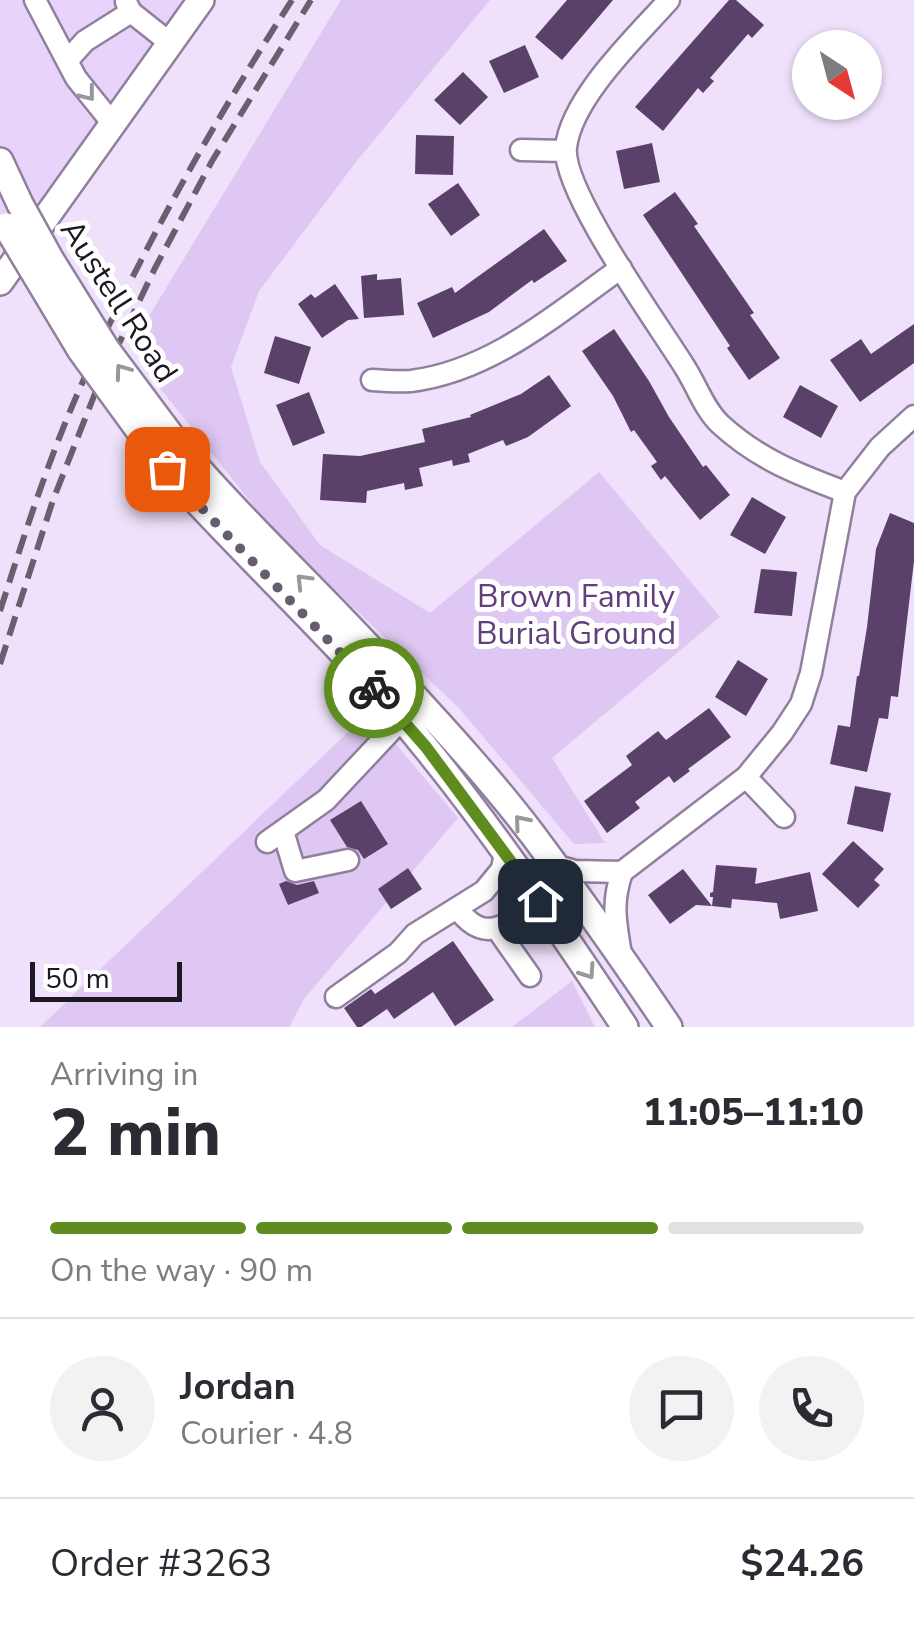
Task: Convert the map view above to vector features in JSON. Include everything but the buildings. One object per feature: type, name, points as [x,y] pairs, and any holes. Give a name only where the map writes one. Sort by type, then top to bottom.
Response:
[{"type":"main road","points":[[0,282],[201,0]]},
{"type":"main road","name":"Austell Road","points":[[0,161],[9,214],[81,351],[174,459],[235,511],[377,656],[488,782],[532,834],[669,1027]]},
{"type":"main road","name":"Austell Road","points":[[174,459],[209,516],[362,673],[426,747],[540,901],[625,1027]]},
{"type":"street","points":[[35,0],[76,78],[113,124]]},
{"type":"street","points":[[670,0],[585,100],[571,126],[565,152],[571,176],[586,211],[715,420],[741,442],[786,470],[845,492]]},
{"type":"street","points":[[67,61],[128,6],[170,44]]},
{"type":"street","points":[[521,150],[565,152]]},
{"type":"street","points":[[372,380],[408,381],[489,358],[621,268]]},
{"type":"street","points":[[621,956],[614,908],[622,872],[746,777],[801,704],[811,674],[845,492],[880,447],[914,416]]},
{"type":"street","points":[[348,860],[296,871],[275,837],[326,800],[402,719]]},
{"type":"street","points":[[746,777],[784,817]]},
{"type":"street","points":[[336,997],[398,953],[415,934],[484,891],[502,869],[505,852]]},
{"type":"street","points":[[554,865],[575,871],[622,872]]},
{"type":"street","points":[[457,908],[469,923],[486,930],[497,929],[540,901]]},
{"type":"street","points":[[497,929],[530,976]]},
{"type":"shaded area","points":[[0,0],[218,0],[26,270],[0,217]]},
{"type":"green space","name":"Brown Family Burial Ground","points":[[341,0],[490,0],[356,162],[259,291],[231,367],[260,462],[320,545],[430,613],[599,472],[720,617],[552,758],[605,843],[574,844],[458,707],[277,535],[148,373],[146,321]]},
{"type":"green space","points":[[369,712],[458,818],[304,999],[289,1027],[40,1027]]},
{"type":"green space","points":[[572,981],[595,1027],[512,1027]]},
{"type":"railway","points":[[0,611],[57,443],[103,338],[178,190],[292,0]]},
{"type":"railway","points":[[0,664],[53,500],[94,396],[212,161],[311,0]]},
{"type":"way so far","points":[[167,469],[374,688]]},
{"type":"route","points":[[374,688],[426,747],[540,901]]}]
